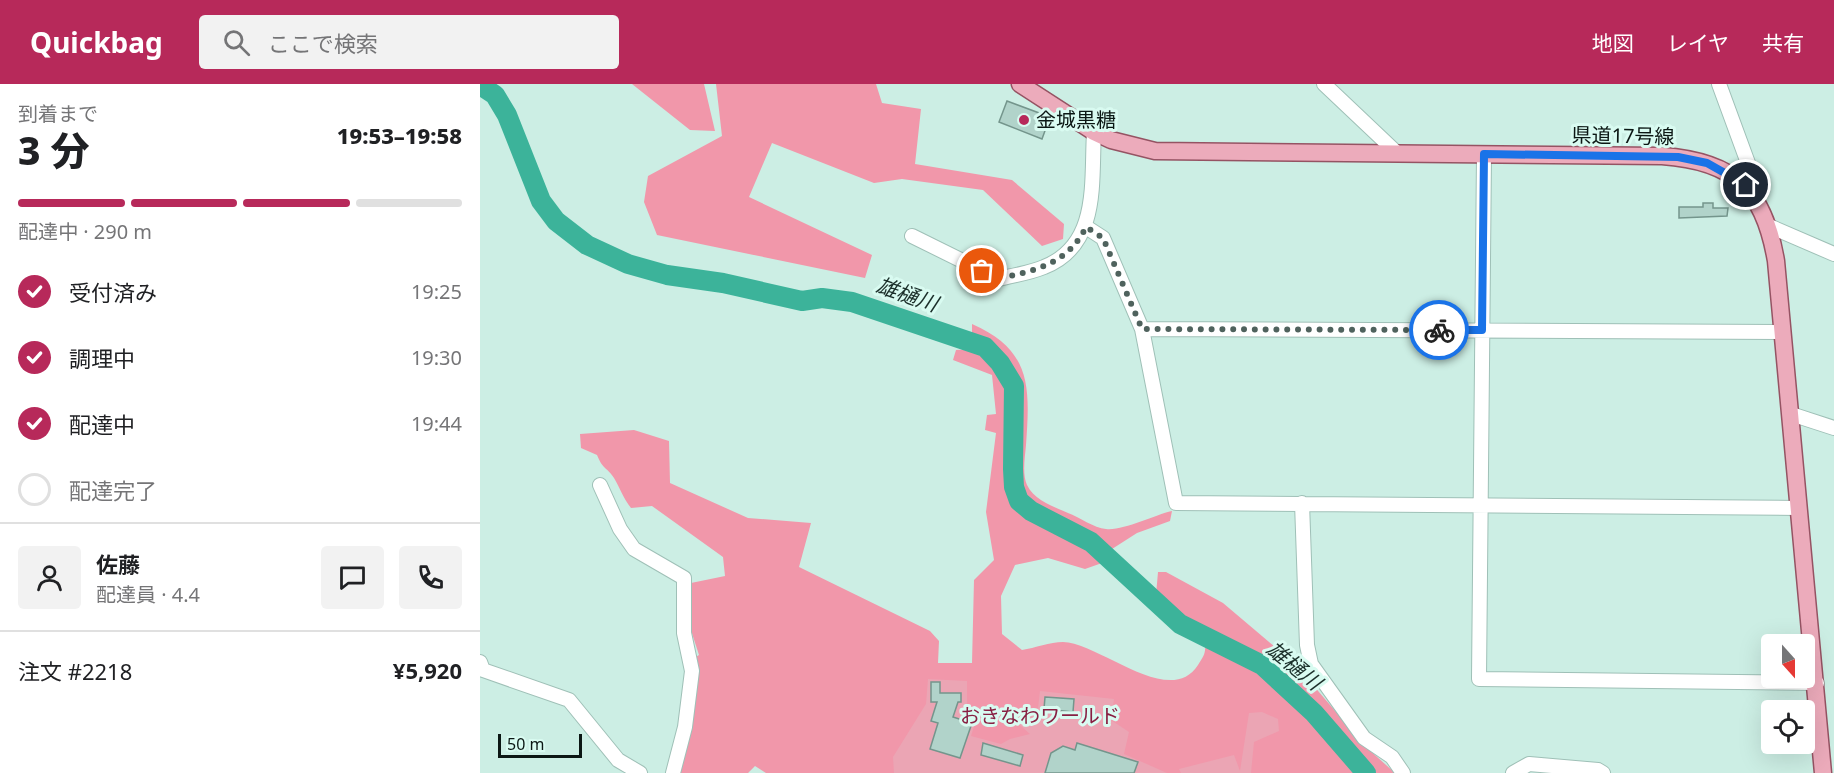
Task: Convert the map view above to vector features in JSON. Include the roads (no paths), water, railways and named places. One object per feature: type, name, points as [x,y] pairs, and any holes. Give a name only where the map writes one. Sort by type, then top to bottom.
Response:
[{"type":"main road","name":"県道17号線","points":[[1020,84],[1094,132],[1111,140],[1155,151],[1678,157],[1707,163],[1746,185]]},
{"type":"main road","points":[[1746,185],[1769,226],[1776,261],[1817,684],[1823,773]]},
{"type":"street","points":[[1324,84],[1398,154]]},
{"type":"street","points":[[1719,84],[1748,163],[1746,185]]},
{"type":"street","points":[[912,236],[999,279],[1046,267],[1077,245],[1086,227],[1089,213],[1094,132]]},
{"type":"street","points":[[1484,154],[1479,679],[1817,684]]},
{"type":"street","points":[[1769,226],[1834,254]]},
{"type":"street","points":[[1086,227],[1103,238],[1142,329],[1176,503],[1799,508]]},
{"type":"street","points":[[1142,329],[1782,332]]},
{"type":"street","points":[[1791,414],[1834,428]]},
{"type":"street","points":[[600,485],[620,529],[634,549],[684,578],[684,633],[692,671],[685,728],[673,773]]},
{"type":"street","points":[[1302,503],[1307,645],[1311,664],[1364,738],[1392,757],[1403,773]]},
{"type":"street","points":[[480,662],[483,670],[569,700],[618,760],[640,773]]},
{"type":"street","points":[[1513,773],[1529,764],[1598,770],[1603,773]]},
{"type":"waterway","name":"雄樋川","points":[[480,85],[495,95],[507,115],[541,201],[556,221],[587,245],[628,264],[667,275],[723,283],[802,301],[822,298],[852,302],[985,347],[1000,363],[1014,386],[1013,469],[1014,487],[1019,501],[1031,511],[1091,542],[1180,624],[1262,665],[1314,713],[1366,773]]},
{"type":"place","name":"金城黒糖","points":[[1024,120]]},
{"type":"park label","name":"おきなわワールド","points":[[1040,716]]}]
